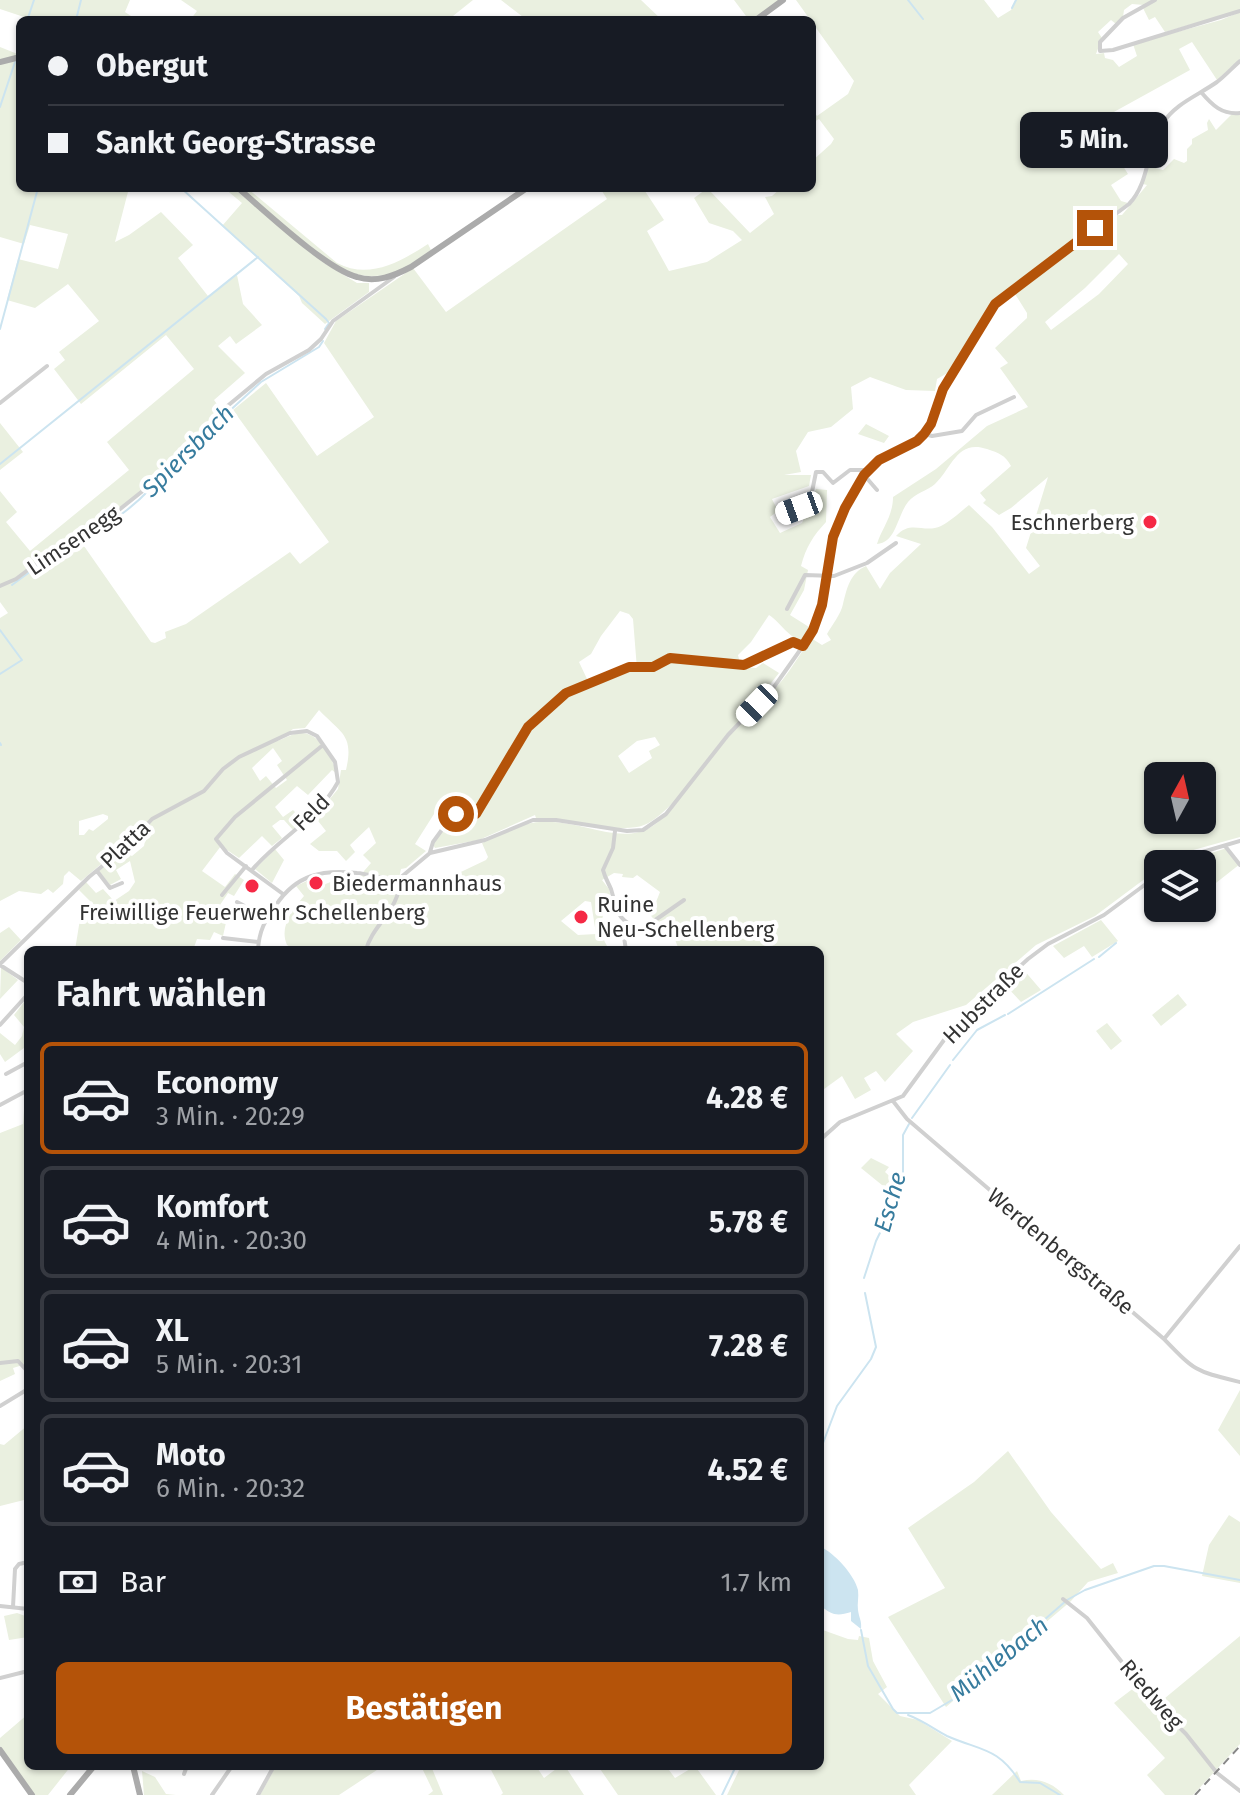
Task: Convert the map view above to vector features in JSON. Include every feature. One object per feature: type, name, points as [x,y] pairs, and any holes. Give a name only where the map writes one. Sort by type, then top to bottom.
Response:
[{"type":"main road","points":[[761,16],[783,0]]},
{"type":"main road","points":[[243,192],[332,265],[354,277],[372,279],[397,274],[521,192]]},
{"type":"main road","points":[[0,1750],[27,1793]]},
{"type":"main road","points":[[70,1795],[91,1770]]},
{"type":"main road","points":[[134,1770],[140,1795]]},
{"type":"street","points":[[1155,0],[1120,21],[1100,42],[1099,50],[1113,50],[1240,11]]},
{"type":"street","points":[[258,946],[265,920],[283,894],[300,880],[329,873],[400,878],[430,853],[485,840],[533,820],[567,821],[615,831],[643,830],[666,814],[714,751],[774,687],[803,646],[819,617],[833,537],[845,508],[866,473],[882,458],[917,441],[924,434],[931,424],[943,389],[995,304],[1139,193],[1153,145],[1164,121],[1183,102],[1240,61]]},
{"type":"street","points":[[1201,92],[1218,109],[1240,113]]},
{"type":"street","name":"Limsenegg","points":[[0,586],[16,579],[53,551],[105,521],[164,474],[180,450],[204,431],[225,408],[266,374],[309,350],[333,321],[397,274]]},
{"type":"street","points":[[372,279],[373,292]]},
{"type":"street","points":[[0,403],[47,366]]},
{"type":"street","points":[[924,434],[932,436],[962,431],[976,415],[1014,397]]},
{"type":"street","points":[[780,515],[810,502],[816,472],[823,472],[833,483],[850,470],[866,473],[877,490]]},
{"type":"street","points":[[787,609],[803,577],[826,577],[867,563],[896,543]]},
{"type":"street","points":[[430,853],[431,846],[452,816],[472,815],[480,809],[528,727],[566,693],[629,667],[653,667],[670,658],[744,665],[793,642],[803,646]]},
{"type":"street","name":"Platta","points":[[0,964],[152,819],[199,795],[232,761],[301,730],[314,734],[323,745]]},
{"type":"street","points":[[283,894],[219,846],[217,837],[239,814],[323,745]]},
{"type":"street","name":"Feld","points":[[252,870],[271,848],[313,815],[337,785],[338,769],[323,745]]},
{"type":"street","points":[[615,831],[613,848],[603,870],[616,912],[639,929],[646,928],[684,900]]},
{"type":"street","points":[[1211,850],[1240,841]]},
{"type":"street","points":[[1225,846],[1240,865]]},
{"type":"street","points":[[222,895],[246,866]]},
{"type":"street","points":[[97,871],[110,888],[122,883]]},
{"type":"street","points":[[367,946],[398,895],[400,878]]},
{"type":"street","name":"Hubstraße","points":[[824,1136],[840,1122],[903,1096],[955,1025],[1028,959],[1048,944],[1104,915],[1144,885]]},
{"type":"street","points":[[237,902],[262,915]]},
{"type":"street","points":[[625,946],[623,931],[626,922]]},
{"type":"street","points":[[223,938],[258,942]]},
{"type":"street","points":[[0,964],[24,980]]},
{"type":"street","points":[[0,1025],[24,998]]},
{"type":"street","points":[[6,1074],[24,1064]]},
{"type":"street","points":[[0,1105],[24,1092]]},
{"type":"street","name":"Werdenbergstraße","points":[[893,1101],[901,1113],[931,1140],[1198,1371],[1240,1382]]},
{"type":"street","points":[[1164,1339],[1240,1246]]},
{"type":"street","points":[[0,1363],[18,1361],[24,1368]]},
{"type":"street","points":[[0,1406],[24,1391]]},
{"type":"street","points":[[13,1607],[15,1569],[24,1563]]},
{"type":"street","name":"Riedweg","points":[[1065,1600],[1087,1618],[1152,1700],[1186,1734],[1217,1773],[1240,1791]]},
{"type":"street","points":[[0,1606],[24,1608]]},
{"type":"street","points":[[0,1678],[24,1672]]},
{"type":"street","points":[[184,1774],[186,1770]]},
{"type":"street","points":[[212,1795],[229,1770]]},
{"type":"street","points":[[258,1795],[272,1770]]},
{"type":"green space","points":[[0,0],[130,0],[125,12],[131,16],[21,16],[0,9]]},
{"type":"green space","points":[[181,0],[473,0],[453,16],[193,16],[197,11]]},
{"type":"green space","points":[[501,0],[641,0],[658,16],[522,16]]},
{"type":"green space","points":[[734,0],[780,0],[758,16],[746,16]]},
{"type":"green space","points":[[796,0],[984,0],[998,18],[1011,10],[1016,0],[1153,0],[1144,5],[1132,4],[1124,10],[1123,17],[1116,24],[1111,20],[1098,32],[1102,38],[1096,54],[1104,53],[1105,58],[1113,60],[1119,67],[1137,56],[1133,44],[1240,12],[1240,59],[1217,80],[1192,42],[1179,49],[1190,70],[1103,118],[1108,135],[1102,138],[1100,146],[1109,158],[1116,155],[1128,174],[1111,185],[1121,201],[1128,203],[1001,296],[951,371],[937,379],[935,391],[906,390],[870,377],[851,387],[853,409],[831,427],[808,432],[796,451],[801,472],[784,475],[811,475],[809,486],[772,499],[778,511],[770,517],[780,533],[802,523],[816,489],[827,490],[826,522],[805,553],[801,566],[808,570],[804,590],[790,615],[809,627],[802,641],[793,637],[769,615],[738,655],[741,667],[756,668],[763,663],[779,673],[752,707],[778,685],[811,638],[822,645],[831,640],[827,634],[856,573],[866,566],[880,589],[890,573],[921,544],[896,536],[907,528],[941,526],[969,505],[992,527],[1029,574],[1040,566],[1026,548],[1048,477],[999,515],[983,503],[986,500],[980,493],[1011,466],[1001,455],[977,447],[962,451],[935,484],[911,499],[892,534],[877,544],[893,497],[936,469],[987,426],[1028,407],[1000,368],[1008,363],[995,348],[1027,318],[1015,294],[1011,293],[1117,215],[1122,215],[1147,185],[1143,184],[1148,166],[1163,170],[1174,159],[1184,163],[1192,139],[1208,130],[1209,119],[1216,130],[1232,114],[1240,114],[1240,837],[1193,850],[1144,850],[1144,879],[1095,916],[1036,945],[966,1005],[913,1022],[896,1034],[913,1051],[885,1082],[876,1071],[864,1078],[871,1090],[855,1099],[842,1076],[824,1089],[824,946],[677,946],[671,929],[671,916],[657,923],[647,911],[660,892],[637,875],[633,878],[614,873],[602,880],[609,889],[612,901],[602,923],[607,946],[287,945],[286,925],[304,896],[296,886],[309,880],[313,889],[343,877],[358,878],[371,863],[363,855],[376,843],[369,827],[350,845],[355,852],[346,861],[337,851],[319,851],[310,844],[326,831],[315,817],[338,789],[341,770],[346,770],[348,758],[344,736],[319,710],[305,728],[293,729],[277,741],[298,733],[314,737],[329,754],[337,774],[332,770],[308,795],[297,786],[275,807],[283,817],[293,810],[303,820],[293,830],[284,820],[272,826],[282,838],[272,846],[262,836],[239,858],[221,846],[202,871],[225,887],[235,874],[244,880],[234,896],[228,893],[218,908],[225,912],[227,918],[223,936],[214,932],[210,940],[197,939],[194,946],[76,946],[81,913],[90,901],[79,890],[86,882],[96,893],[103,889],[114,901],[129,891],[135,882],[130,861],[116,870],[121,879],[110,885],[99,871],[123,852],[132,856],[144,846],[145,841],[138,833],[81,881],[69,871],[64,876],[63,884],[53,893],[48,889],[41,894],[19,891],[0,901],[0,618],[8,613],[0,602],[0,491],[17,512],[6,522],[30,551],[129,470],[107,442],[194,369],[166,335],[81,404],[54,369],[65,360],[59,352],[99,321],[68,284],[35,308],[7,300],[18,259],[58,269],[68,234],[30,225],[24,244],[0,237],[0,47],[16,53],[16,192],[128,192],[115,242],[161,212],[193,245],[178,258],[208,296],[237,275],[243,304],[262,325],[236,344],[230,336],[218,346],[245,373],[214,400],[222,411],[180,450],[164,474],[97,527],[77,536],[151,642],[155,643],[166,638],[165,632],[186,624],[290,552],[300,564],[329,542],[233,410],[266,383],[317,456],[374,417],[324,343],[336,321],[413,268],[446,312],[607,199],[603,192],[646,192],[664,220],[647,231],[669,271],[707,262],[742,240],[733,231],[709,223],[694,198],[702,192],[711,192],[750,233],[774,214],[765,197],[776,192],[816,192],[816,157],[834,139],[819,119],[816,121],[817,116],[848,94],[854,81],[816,28],[816,16],[807,16]],"holes":[[[1119,254],[1128,264],[1099,294],[1051,330],[1045,322]],[[620,611],[633,619],[637,669],[593,682],[554,704],[551,702],[560,692],[588,681],[579,662],[591,654]],[[655,737],[660,745],[649,751],[652,758],[629,773],[618,756],[637,741]],[[273,748],[282,761],[277,765],[287,780],[276,788],[266,776],[260,781],[252,768]],[[674,802],[660,820],[645,830],[630,834],[559,822],[525,825],[482,843],[488,857],[486,860],[444,880],[398,883],[401,869],[426,851],[415,844],[434,814],[446,822],[433,845],[435,848],[479,840],[535,815],[536,818],[634,828],[656,818]],[[103,814],[108,819],[93,831],[89,829],[84,835],[79,835],[79,821]],[[585,901],[591,902],[596,934],[578,935],[561,921]]]},
{"type":"green space","points":[[1157,0],[1240,0],[1240,10],[1165,32],[1155,17],[1149,20],[1143,8]]},
{"type":"green space","points":[[229,192],[238,192],[324,263],[357,283],[369,283],[369,292],[325,324],[222,226],[242,203]]},
{"type":"green space","points":[[245,192],[252,192],[337,263],[349,268],[384,267],[428,244],[431,250],[393,273],[364,276],[328,260]]},
{"type":"green space","points":[[0,423],[23,452],[0,470]]},
{"type":"green space","points":[[866,424],[889,436],[884,443],[858,434]]},
{"type":"green space","points":[[1227,848],[1240,864],[1216,883],[1216,852]]},
{"type":"green space","points":[[275,849],[284,860],[272,883],[255,869]]},
{"type":"green space","points":[[1101,920],[1118,941],[1092,957],[1084,946],[1064,958],[1053,946]]},
{"type":"green space","points":[[9,927],[21,940],[0,961],[0,933]]},
{"type":"green space","points":[[1,967],[18,980],[0,999]]},
{"type":"green space","points":[[1023,969],[1041,990],[1021,1002],[1005,985]]},
{"type":"green space","points":[[1178,994],[1187,1005],[1161,1026],[1152,1015]]},
{"type":"green space","points":[[24,1002],[24,1027],[14,1015]]},
{"type":"green space","points":[[1107,1023],[1122,1041],[1111,1050],[1096,1031]]},
{"type":"green space","points":[[24,1027],[24,1048],[5,1062],[0,1054],[0,1033],[15,1045]]},
{"type":"green space","points":[[24,1110],[24,1365],[13,1368],[15,1374],[0,1381],[0,1133],[23,1124]]},
{"type":"green space","points":[[871,1158],[889,1167],[885,1172],[897,1183],[893,1194],[861,1168]]},
{"type":"green space","points":[[1240,1390],[1240,1456],[1218,1430]]},
{"type":"green space","points":[[24,1428],[24,1500],[0,1506],[0,1444],[4,1445]]},
{"type":"green space","points":[[1008,1451],[1051,1512],[1101,1569],[1113,1563],[1118,1573],[1088,1582],[1071,1601],[946,1707],[888,1617],[945,1588],[908,1528],[974,1482]]},
{"type":"green space","points":[[1229,1515],[1240,1522],[1240,1583],[1202,1576],[1209,1545]]},
{"type":"green space","points":[[17,1613],[24,1616],[24,1638],[9,1640],[4,1616]]},
{"type":"green space","points":[[824,1630],[848,1639],[858,1640],[859,1636],[869,1638],[873,1661],[887,1687],[878,1694],[900,1716],[918,1720],[952,1741],[909,1785],[916,1795],[727,1795],[739,1770],[824,1770]]},
{"type":"green space","points":[[1240,1636],[1240,1744],[1193,1795],[1165,1795],[1147,1775],[1165,1758],[1114,1703],[1139,1684],[1159,1703]]},
{"type":"green space","points":[[24,1717],[24,1770],[68,1770],[48,1795],[34,1795],[0,1746],[0,1738]]},
{"type":"green space","points":[[274,1770],[377,1770],[339,1795],[260,1795]]},
{"type":"green space","points":[[423,1770],[433,1770],[443,1795],[428,1795],[433,1791]]},
{"type":"green space","points":[[491,1770],[539,1770],[544,1778],[555,1770],[568,1770],[584,1795],[501,1795],[503,1793]]},
{"type":"green space","points":[[601,1770],[669,1770],[675,1778],[688,1770],[698,1770],[716,1795],[618,1795]]},
{"type":"green space","points":[[142,1771],[155,1777],[166,1794],[176,1795],[144,1795]]},
{"type":"green space","points":[[1017,1771],[1021,1781],[1044,1782],[1064,1795],[992,1795]]},
{"type":"water","points":[[824,1549],[843,1565],[856,1584],[861,1629],[851,1621],[851,1612],[835,1614],[824,1608]]},
{"type":"waterway","points":[[29,16],[34,0]]},
{"type":"waterway","name":"Spiersbach","points":[[77,16],[81,0]]},
{"type":"waterway","points":[[908,0],[923,19]]},
{"type":"waterway","points":[[1012,8],[1016,0]]},
{"type":"waterway","points":[[0,107],[15,62]]},
{"type":"waterway","points":[[0,329],[37,192]]},
{"type":"waterway","name":"Spiersbach","points":[[185,192],[326,319],[329,323],[325,329]]},
{"type":"waterway","points":[[0,464],[258,257]]},
{"type":"waterway","name":"Spiersbach","points":[[176,460],[261,382],[319,347],[323,341]]},
{"type":"waterway","name":"Spiersbach","points":[[82,537],[102,528],[128,509],[170,468]]},
{"type":"waterway","name":"Spiersbach","points":[[12,585],[69,543]]},
{"type":"waterway","points":[[0,630],[22,660],[0,674]]},
{"type":"waterway","name":"Esche","points":[[1099,957],[1116,943]]},
{"type":"waterway","name":"Esche","points":[[1008,1014],[1094,959]]},
{"type":"waterway","name":"Esche","points":[[953,1060],[977,1030],[1005,1015]]},
{"type":"waterway","name":"Esche","points":[[912,1118],[950,1065]]},
{"type":"waterway","name":"Esche","points":[[864,1278],[876,1241],[896,1200],[903,1174],[903,1135],[909,1124]]},
{"type":"waterway","name":"Esche","points":[[824,1440],[837,1406],[871,1359],[876,1347],[865,1293]]},
{"type":"waterway","name":"Mühlebach","points":[[861,1630],[868,1666],[893,1709],[897,1713],[930,1713],[952,1700],[1067,1600],[1085,1590],[1154,1566],[1240,1580]]},
{"type":"waterway","points":[[908,1715],[947,1736],[996,1756],[1020,1782],[1040,1783],[1060,1795]]},
{"type":"waterway","name":"Esche","points":[[722,1795],[734,1770]]},
{"type":"railway","points":[[1195,1795],[1240,1746]]},
{"type":"place","name":"Eschnerberg","points":[[1150,522]]},
{"type":"place","name":"Biedermannhaus","points":[[316,883]]},
{"type":"place","name":"Freiwillige Feuerwehr Schellenberg","points":[[252,886]]},
{"type":"place","name":"Ruine Neu-Schellenberg","points":[[581,917]]},
{"type":"route","points":[[456,814],[476,814],[528,727],[556,700],[581,685],[629,667],[657,666],[670,658],[719,661],[737,666],[749,664],[793,642],[803,646],[819,617],[833,537],[864,475],[879,460],[917,441],[924,434],[931,424],[943,389],[995,304],[1095,228]]}]
